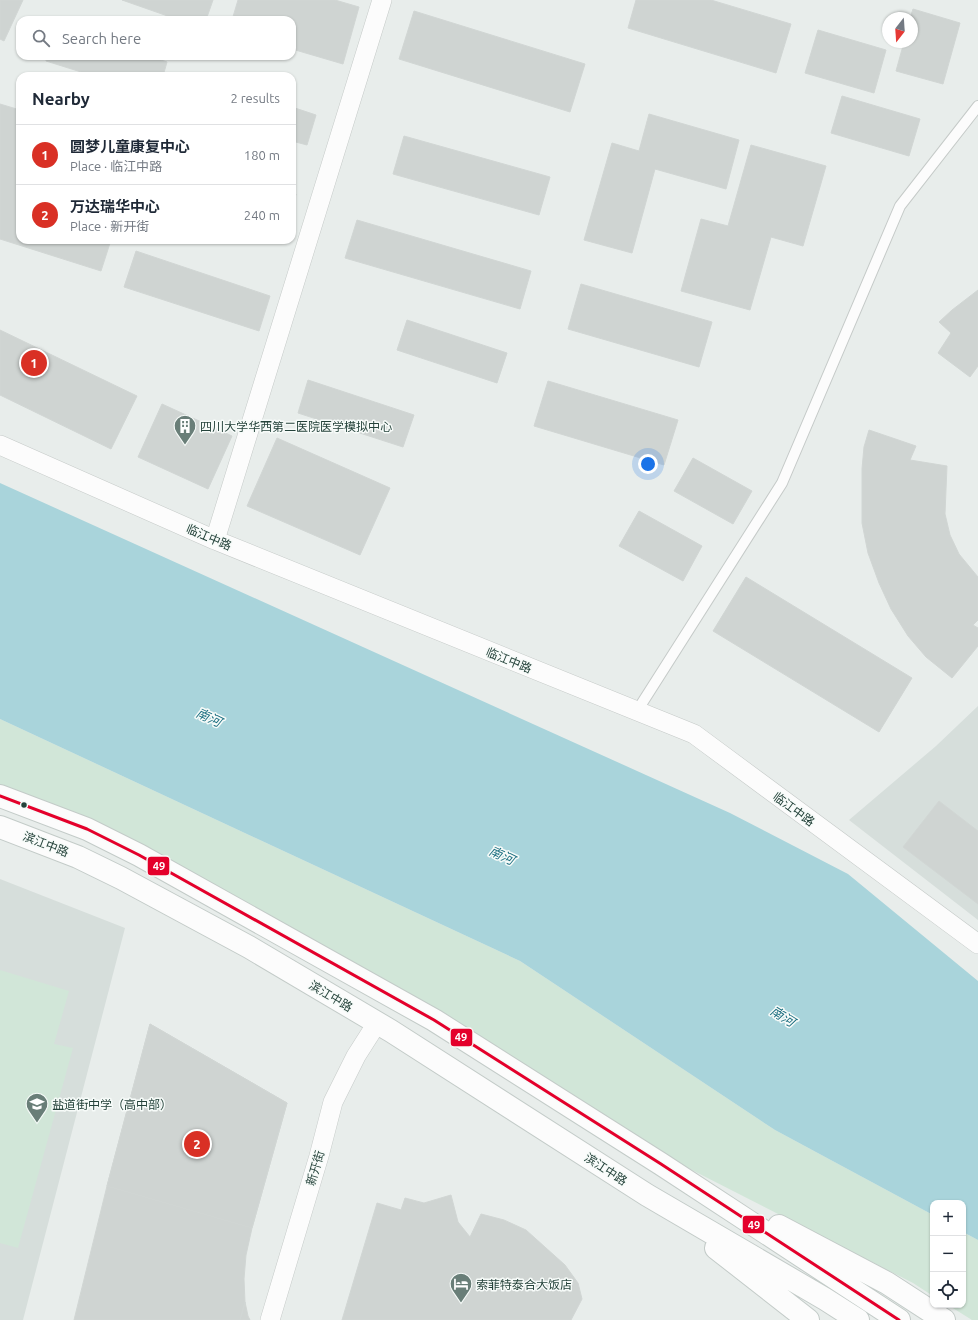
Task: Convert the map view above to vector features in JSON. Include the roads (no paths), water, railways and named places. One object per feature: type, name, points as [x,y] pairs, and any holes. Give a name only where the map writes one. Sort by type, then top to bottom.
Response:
[{"type":"main road","points":[[0,796],[87,829],[139,855],[434,1020],[661,1164],[899,1320]]},
{"type":"main road","name":"滨江中路","points":[[0,827],[78,856],[249,947],[377,1023],[647,1195],[825,1299],[858,1320]]},
{"type":"main road","points":[[661,1164],[887,1283],[944,1320]]},
{"type":"main road","name":"滨江中路","points":[[647,1195],[808,1320]]},
{"type":"street","points":[[215,540],[382,0]]},
{"type":"street","name":"临江中路","points":[[0,445],[215,540],[694,734],[978,944]]},
{"type":"street","name":"新开街","points":[[270,1320],[319,1156],[333,1102],[356,1056],[377,1023]]},
{"type":"lane","points":[[637,712],[782,483],[900,206],[978,106]]},
{"type":"water","name":"南河","points":[[0,483],[730,813],[848,874],[978,981],[978,1240],[966,1234],[966,1200],[930,1200],[930,1213],[775,1130],[520,961],[0,719]]},
{"type":"place","name":"圆梦儿童康复中心","points":[[34,363]]},
{"type":"place","name":"四川大学华西第二医院医学模拟中心","points":[[185,446]]},
{"type":"place","name":"盐道街中学（高中部）","points":[[37,1124]]},
{"type":"place","name":"万达瑞华中心","points":[[197,1144]]},
{"type":"place","name":"索菲特泰合大饭店","points":[[461,1304]]}]
